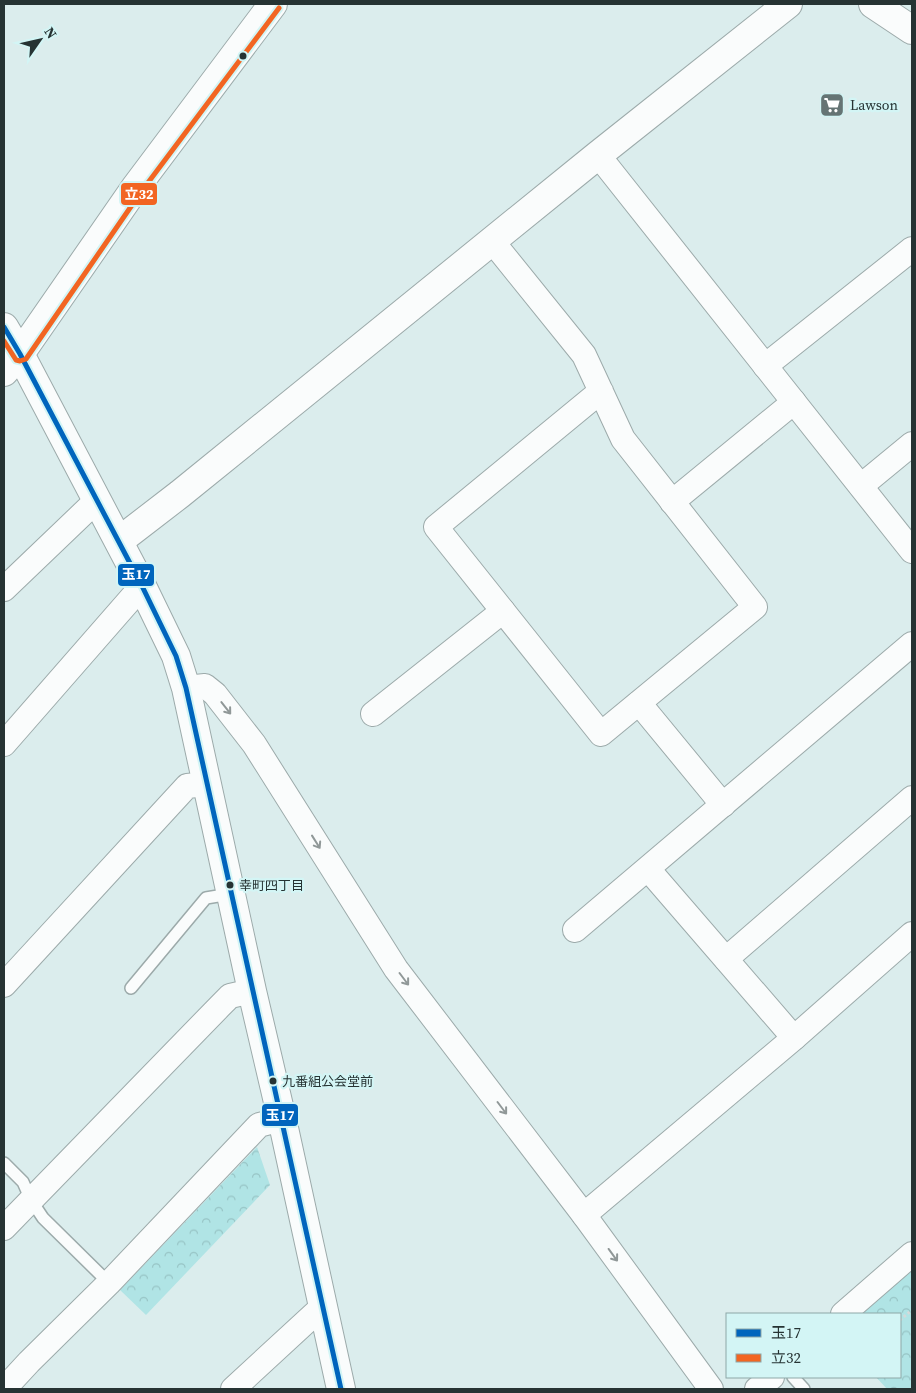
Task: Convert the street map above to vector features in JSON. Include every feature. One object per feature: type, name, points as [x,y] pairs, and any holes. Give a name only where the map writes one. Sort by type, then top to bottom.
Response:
[{"type":"street","points":[[12,363],[135,188],[273,4]]},
{"type":"street","points":[[119,541],[180,494],[598,155],[788,4]]},
{"type":"street","points":[[873,4],[912,30]]},
{"type":"street","points":[[598,155],[912,550]]},
{"type":"street","points":[[492,241],[584,355],[601,391],[623,439],[755,607],[601,734],[436,527],[601,391]]},
{"type":"street","points":[[765,366],[912,250]]},
{"type":"street","points":[[4,326],[12,363],[97,500],[176,656],[186,688],[230,894],[282,1119],[341,1389]]},
{"type":"street","points":[[672,502],[794,402]]},
{"type":"street","points":[[861,486],[912,444]]},
{"type":"street","points":[[4,589],[97,500]]},
{"type":"street","points":[[4,744],[142,586]]},
{"type":"street","points":[[373,714],[503,611]]},
{"type":"street","points":[[575,930],[912,644]]},
{"type":"street","points":[[186,688],[204,686],[215,694],[254,744],[396,969],[584,1215],[711,1389]]},
{"type":"street","points":[[639,703],[723,805]]},
{"type":"street","points":[[4,985],[187,786],[207,784]]},
{"type":"street","points":[[726,959],[912,798]]},
{"type":"street","points":[[648,869],[794,1038]]},
{"type":"street","points":[[584,1215],[794,1038],[912,934]]},
{"type":"street","points":[[4,1228],[230,996],[252,991]]},
{"type":"street","points":[[4,1389],[109,1283],[259,1125],[282,1119]]},
{"type":"street","points":[[844,1313],[912,1254]]},
{"type":"street","points":[[233,1389],[322,1308]]},
{"type":"street","points":[[758,1389],[771,1378]]},
{"type":"lane","points":[[131,988],[206,898],[230,894]]},
{"type":"lane","points":[[4,1163],[23,1182],[31,1200],[43,1218],[109,1283]]},
{"type":"lane","points":[[794,1378],[804,1389]]},
{"type":"path","points":[[901,1319],[912,1310]]},
{"type":"green space","points":[[257,1147],[270,1185],[146,1315],[120,1290]]},
{"type":"green space","points":[[912,1270],[912,1389],[887,1389],[877,1378],[901,1378],[901,1313],[863,1313]]},
{"type":"transit line","name":"立32","points":[[4,341],[16,360],[26,359],[141,192],[279,8]]},
{"type":"transit line","name":"玉17","points":[[4,327],[142,586],[176,656],[186,688],[341,1389]]},
{"type":"place","name":"Lawson","points":[[832,105]]},
{"type":"place","name":"幸町四丁目","points":[[230,885]]},
{"type":"place","name":"九番組公会堂前","points":[[273,1081]]}]
